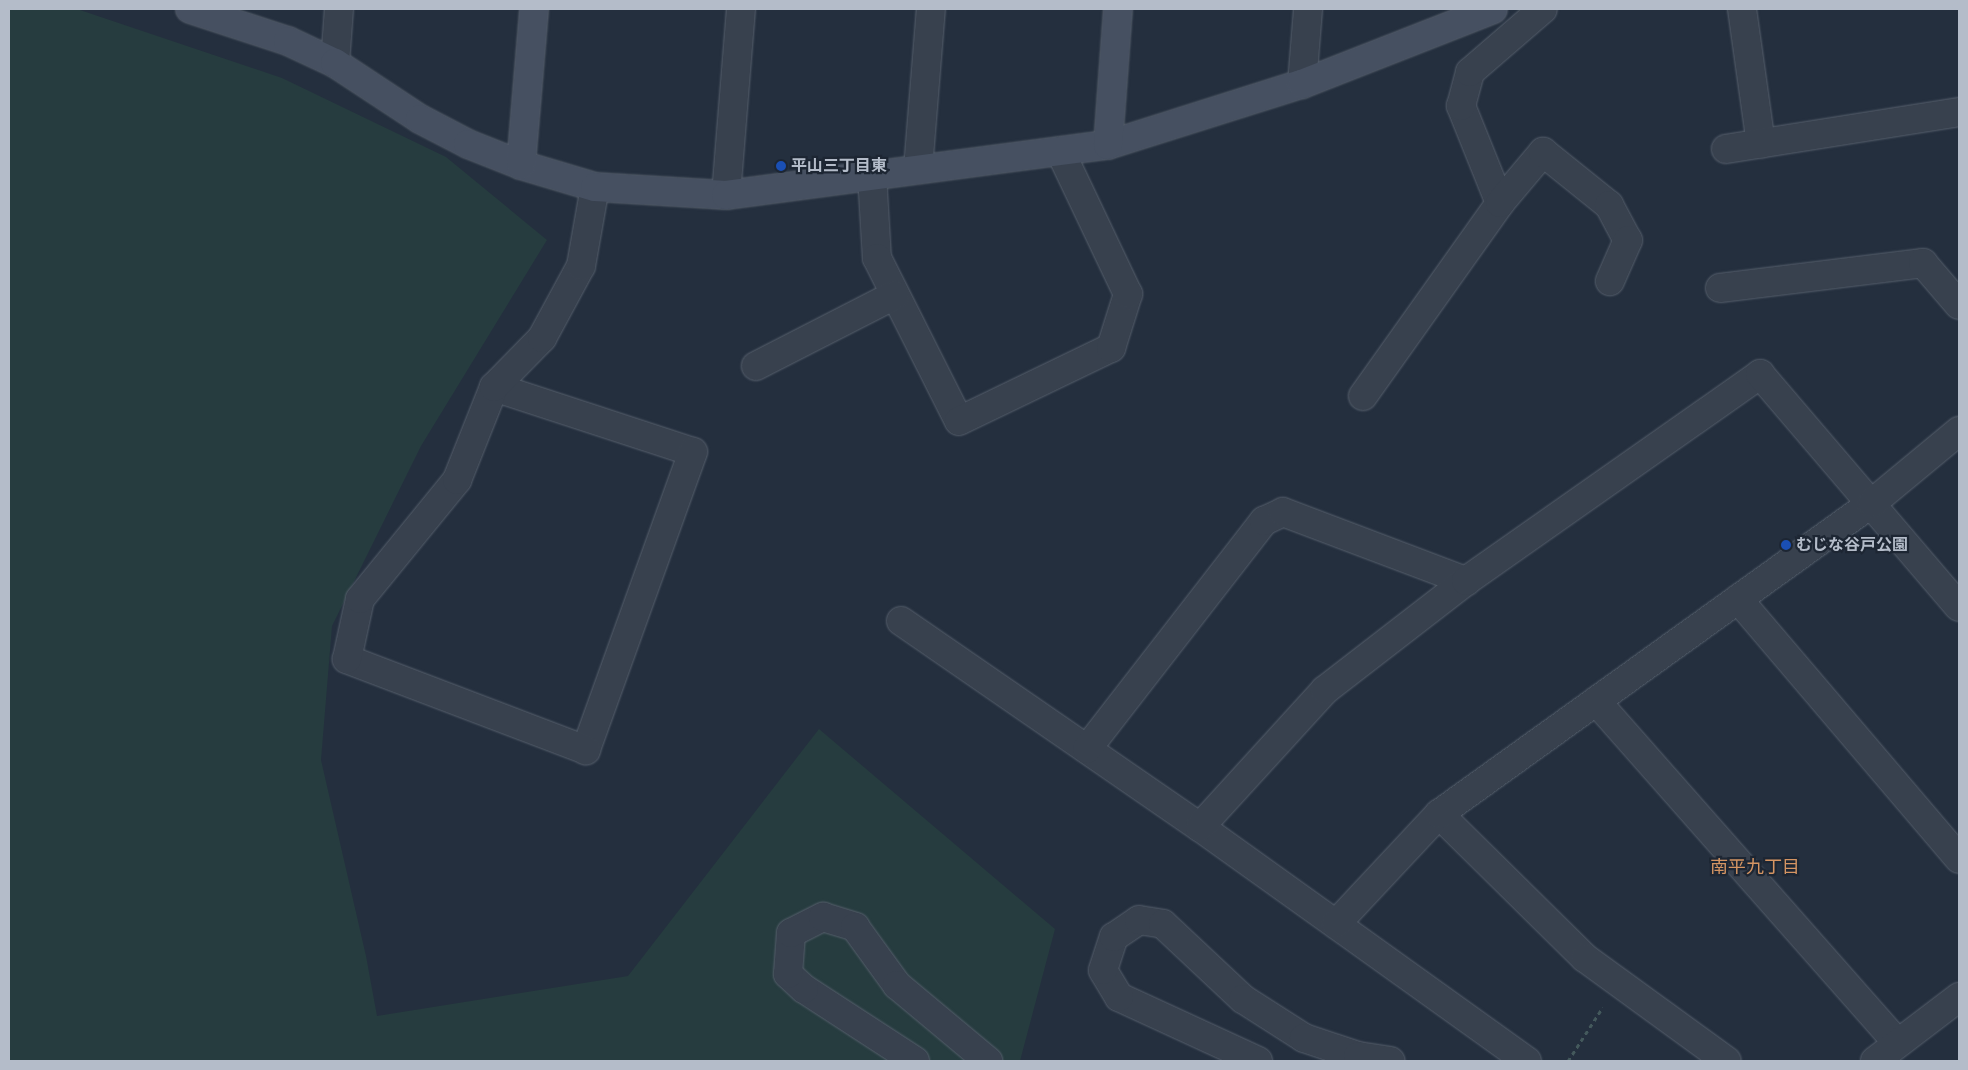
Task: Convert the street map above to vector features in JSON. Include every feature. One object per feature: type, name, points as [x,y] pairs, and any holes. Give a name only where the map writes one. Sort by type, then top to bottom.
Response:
[{"type":"street","points":[[190,9],[288,41],[336,63],[420,119],[468,144],[521,165],[595,187],[726,195],[1108,144],[1302,84],[1493,9]]},
{"type":"street","points":[[336,63],[339,9]]},
{"type":"street","points":[[521,165],[534,9]]},
{"type":"street","points":[[726,195],[741,9]]},
{"type":"street","points":[[918,169],[931,9]]},
{"type":"street","points":[[1108,144],[1118,9]]},
{"type":"street","points":[[1302,84],[1308,9]]},
{"type":"street","points":[[1500,203],[1461,106],[1470,72],[1543,9]]},
{"type":"street","points":[[1742,9],[1761,144]]},
{"type":"street","points":[[1726,149],[1959,112]]},
{"type":"street","points":[[872,175],[877,258],[959,421],[1111,348],[1128,294],[1060,151]]},
{"type":"street","points":[[1363,396],[1500,203],[1543,152],[1609,205],[1628,240],[1610,281]]},
{"type":"street","points":[[494,387],[693,452],[586,750],[346,659],[360,599],[457,480],[494,387],[542,338],[581,266],[595,187]]},
{"type":"street","points":[[1720,288],[1923,263],[1959,305]]},
{"type":"street","points":[[756,366],[895,295]]},
{"type":"street","points":[[1200,827],[1325,690],[1466,581],[1760,374],[1959,607]]},
{"type":"street","points":[[1336,924],[1438,814],[1872,503],[1959,431]]},
{"type":"street","points":[[1088,749],[1264,521],[1283,512],[1466,581]]},
{"type":"street","points":[[1738,599],[1959,859]]},
{"type":"street","points":[[901,621],[1200,827],[1527,1061]]},
{"type":"street","points":[[1596,701],[1898,1043]]},
{"type":"street","points":[[1438,814],[1585,958],[1727,1061]]},
{"type":"street","points":[[915,1061],[804,989],[788,974],[792,933],[824,917],[855,927],[897,985],[988,1061]]},
{"type":"street","points":[[1258,1061],[1119,997],[1103,970],[1114,937],[1139,920],[1163,924],[1243,999],[1304,1038],[1358,1056],[1392,1061]]},
{"type":"street","points":[[1875,1061],[1959,997]]},
{"type":"path","points":[[1568,1061],[1618,982]]},
{"type":"green space","points":[[9,9],[77,9],[282,78],[446,157],[547,240],[421,446],[332,626],[321,760],[366,956],[377,1016],[628,976],[819,729],[1055,929],[1020,1061],[9,1061]]},
{"type":"place","name":"平山三丁目東","points":[[781,166]]},
{"type":"place","name":"むじな谷戸公園","points":[[1786,545]]},
{"type":"district","name":"南平九丁目","points":[[1755,867]]}]
